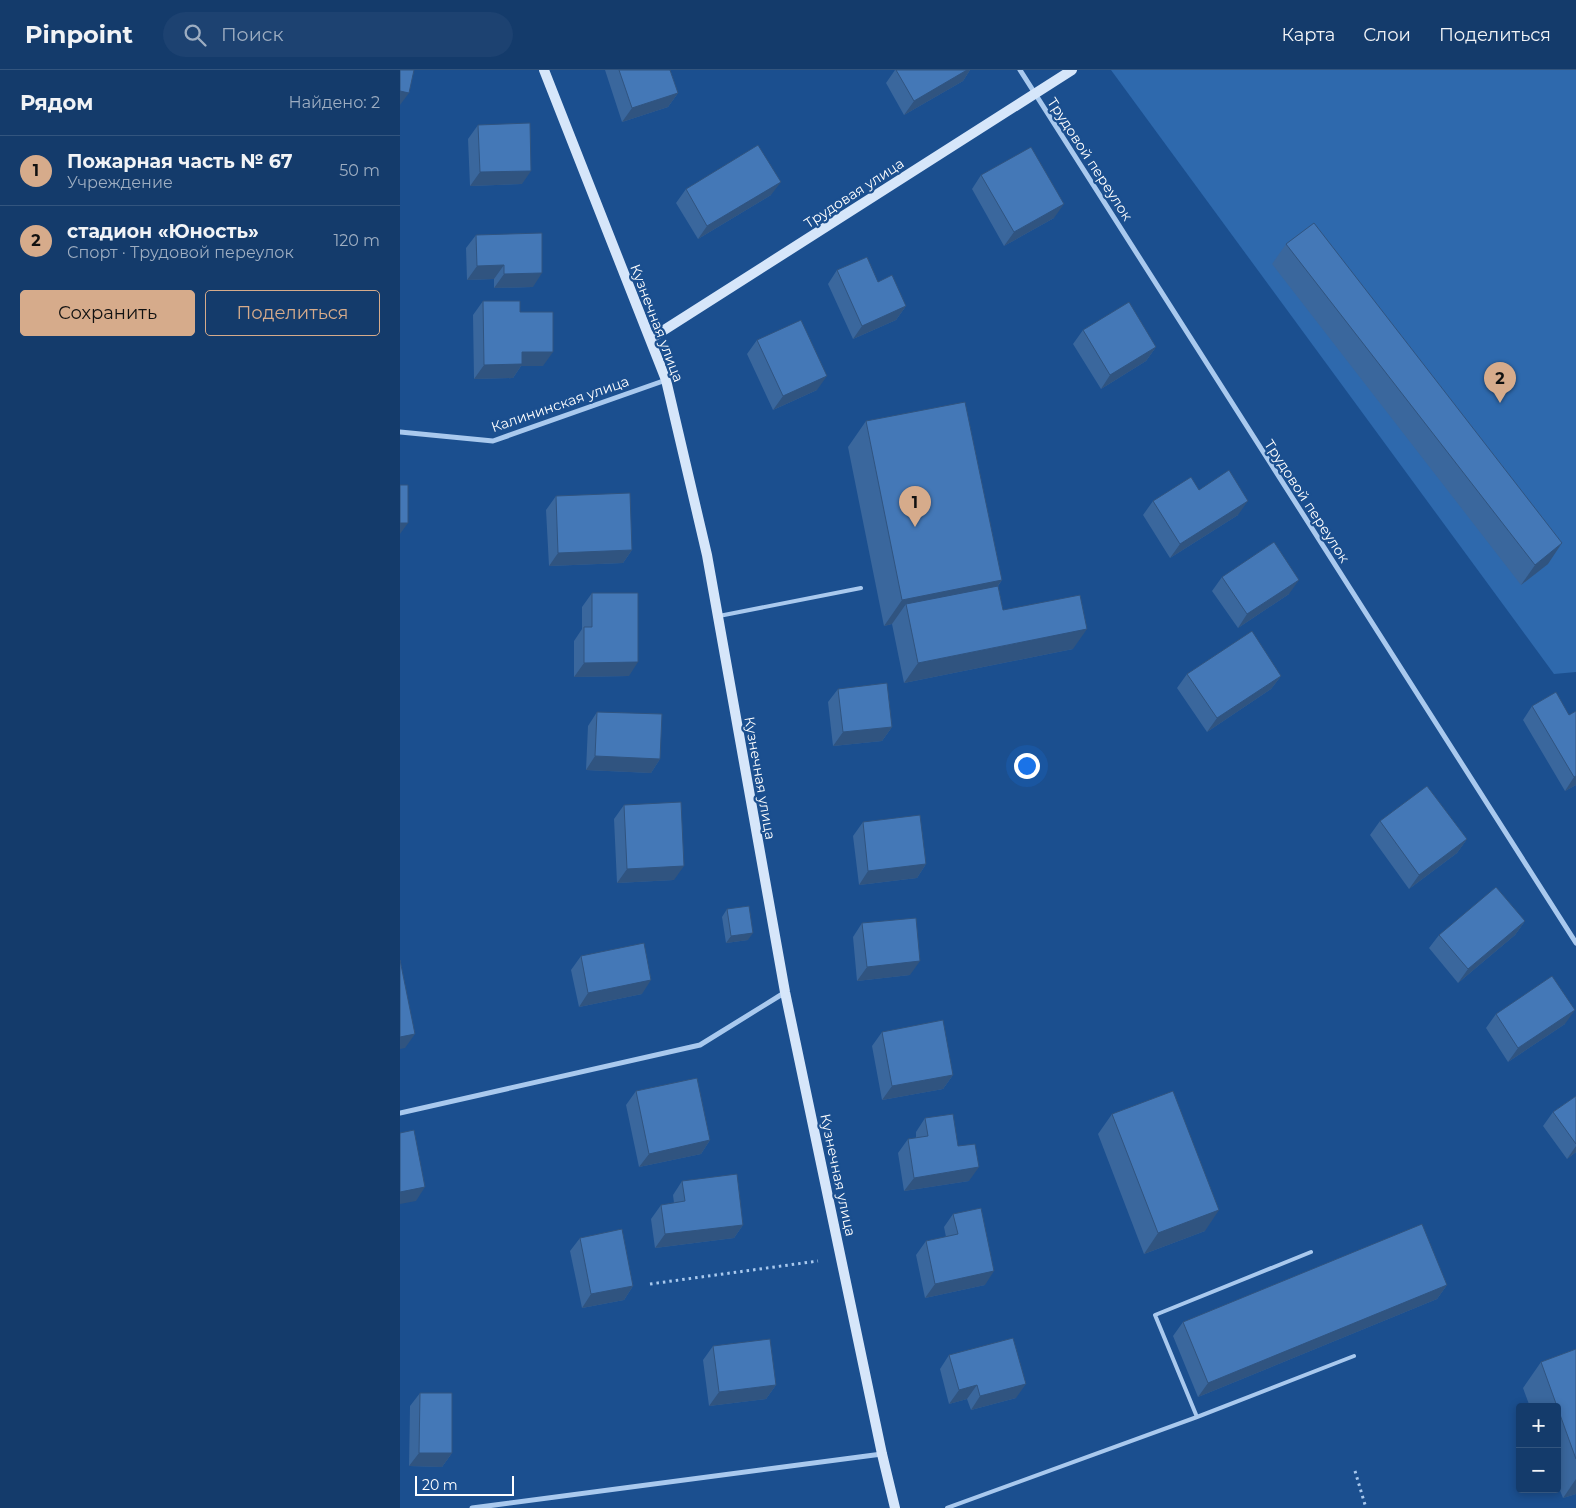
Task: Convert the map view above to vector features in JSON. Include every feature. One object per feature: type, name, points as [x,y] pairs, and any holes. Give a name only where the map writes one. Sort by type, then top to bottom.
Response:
[{"type":"street","name":"Кузнечная улица","points":[[544,70],[666,380],[707,555],[785,992],[895,1508]]},
{"type":"street","name":"Трудовой переулок","points":[[1020,70],[1576,943]]},
{"type":"street","name":"Трудовая улица","points":[[650,339],[1072,70]]},
{"type":"street","name":"Калининская улица","points":[[400,432],[493,441],[666,380]]},
{"type":"street","points":[[400,1113],[700,1045],[785,992]]},
{"type":"street","points":[[472,1508],[882,1454]]},
{"type":"lane","points":[[717,617],[861,588]]},
{"type":"lane","points":[[1197,1417],[1155,1315],[1311,1252]]},
{"type":"lane","points":[[947,1508],[1197,1417],[1354,1356]]},
{"type":"path","points":[[650,1284],[842,1258]]},
{"type":"path","points":[[1355,1471],[1366,1508]]},
{"type":"shaded area","points":[[1111,70],[1576,70],[1576,672],[1554,674]]},
{"type":"building","points":[[400,70],[414,70],[409,93],[400,91]]},
{"type":"building","points":[[619,70],[670,70],[678,93],[632,108]]},
{"type":"building","points":[[896,70],[967,70],[914,101]]},
{"type":"building","points":[[530,123],[531,171],[480,172],[478,125]]},
{"type":"building","points":[[758,145],[781,182],[707,226],[686,189]]},
{"type":"building","points":[[1031,147],[1064,204],[1014,232],[981,175]]},
{"type":"building","points":[[1314,223],[1562,543],[1535,565],[1286,244]]},
{"type":"building","points":[[542,233],[542,273],[504,274],[504,265],[477,266],[476,235]]},
{"type":"building","points":[[867,257],[878,282],[892,275],[906,306],[862,326],[837,270]]},
{"type":"building","points":[[483,301],[520,301],[520,312],[553,312],[553,352],[522,352],[522,364],[484,365]]},
{"type":"building","points":[[1129,302],[1156,347],[1110,375],[1083,330]]},
{"type":"building","points":[[801,320],[827,376],[783,396],[757,340]]},
{"type":"building","points":[[965,402],[1002,580],[902,600],[866,421]]},
{"type":"building","points":[[1229,470],[1248,501],[1180,544],[1153,501],[1191,477],[1199,490]]},
{"type":"building","points":[[400,485],[408,485],[408,523],[400,523]]},
{"type":"building","points":[[630,493],[632,550],[558,553],[556,496]]},
{"type":"building","points":[[1274,542],[1299,580],[1247,614],[1222,577]]},
{"type":"building","points":[[998,586],[1003,610],[1080,595],[1087,629],[918,663],[906,604]]},
{"type":"building","points":[[592,593],[638,593],[638,662],[584,663],[584,627],[592,627]]},
{"type":"building","points":[[1252,631],[1281,676],[1217,718],[1187,674]]},
{"type":"building","points":[[887,683],[892,727],[843,732],[838,689]]},
{"type":"building","points":[[1556,692],[1569,715],[1576,711],[1576,776],[1574,777],[1532,706]]},
{"type":"building","points":[[597,712],[662,714],[660,759],[595,756]]},
{"type":"building","points":[[1427,786],[1467,839],[1419,875],[1380,821]]},
{"type":"building","points":[[681,802],[684,866],[627,869],[624,805]]},
{"type":"building","points":[[920,815],[926,864],[868,871],[863,822]]},
{"type":"building","points":[[1496,887],[1525,921],[1468,969],[1439,935]]},
{"type":"building","points":[[749,906],[753,933],[731,936],[727,909]]},
{"type":"building","points":[[916,918],[920,961],[867,967],[862,923]]},
{"type":"building","points":[[644,943],[651,980],[588,993],[581,956]]},
{"type":"building","points":[[400,960],[415,1034],[400,1037]]},
{"type":"building","points":[[1552,976],[1575,1010],[1518,1048],[1496,1014]]},
{"type":"building","points":[[943,1020],[953,1075],[892,1086],[882,1032]]},
{"type":"building","points":[[697,1078],[710,1140],[649,1154],[636,1091]]},
{"type":"building","points":[[1173,1091],[1219,1210],[1158,1233],[1112,1114]]},
{"type":"building","points":[[1576,1096],[1576,1144],[1553,1112]]},
{"type":"building","points":[[953,1114],[958,1146],[975,1144],[979,1167],[914,1178],[908,1139],[928,1136],[925,1118]]},
{"type":"building","points":[[414,1130],[425,1187],[400,1192],[400,1133]]},
{"type":"building","points":[[737,1174],[743,1225],[665,1234],[661,1205],[685,1201],[682,1181]]},
{"type":"building","points":[[981,1208],[994,1271],[935,1284],[926,1241],[958,1234],[953,1214]]},
{"type":"building","points":[[1422,1224],[1447,1285],[1208,1383],[1183,1322]]},
{"type":"building","points":[[622,1229],[633,1286],[591,1294],[580,1238]]},
{"type":"building","points":[[1013,1338],[1026,1384],[980,1396],[977,1385],[959,1390],[949,1355]]},
{"type":"building","points":[[770,1339],[776,1385],[719,1392],[713,1346]]},
{"type":"building","points":[[1576,1349],[1576,1459],[1561,1417],[1561,1403],[1556,1403],[1541,1362]]},
{"type":"building","points":[[420,1393],[452,1393],[452,1453],[419,1453]]},
{"type":"place","name":"стадион «Юность»","points":[[1500,403]]},
{"type":"place","name":"Пожарная часть № 67","points":[[915,527]]}]
